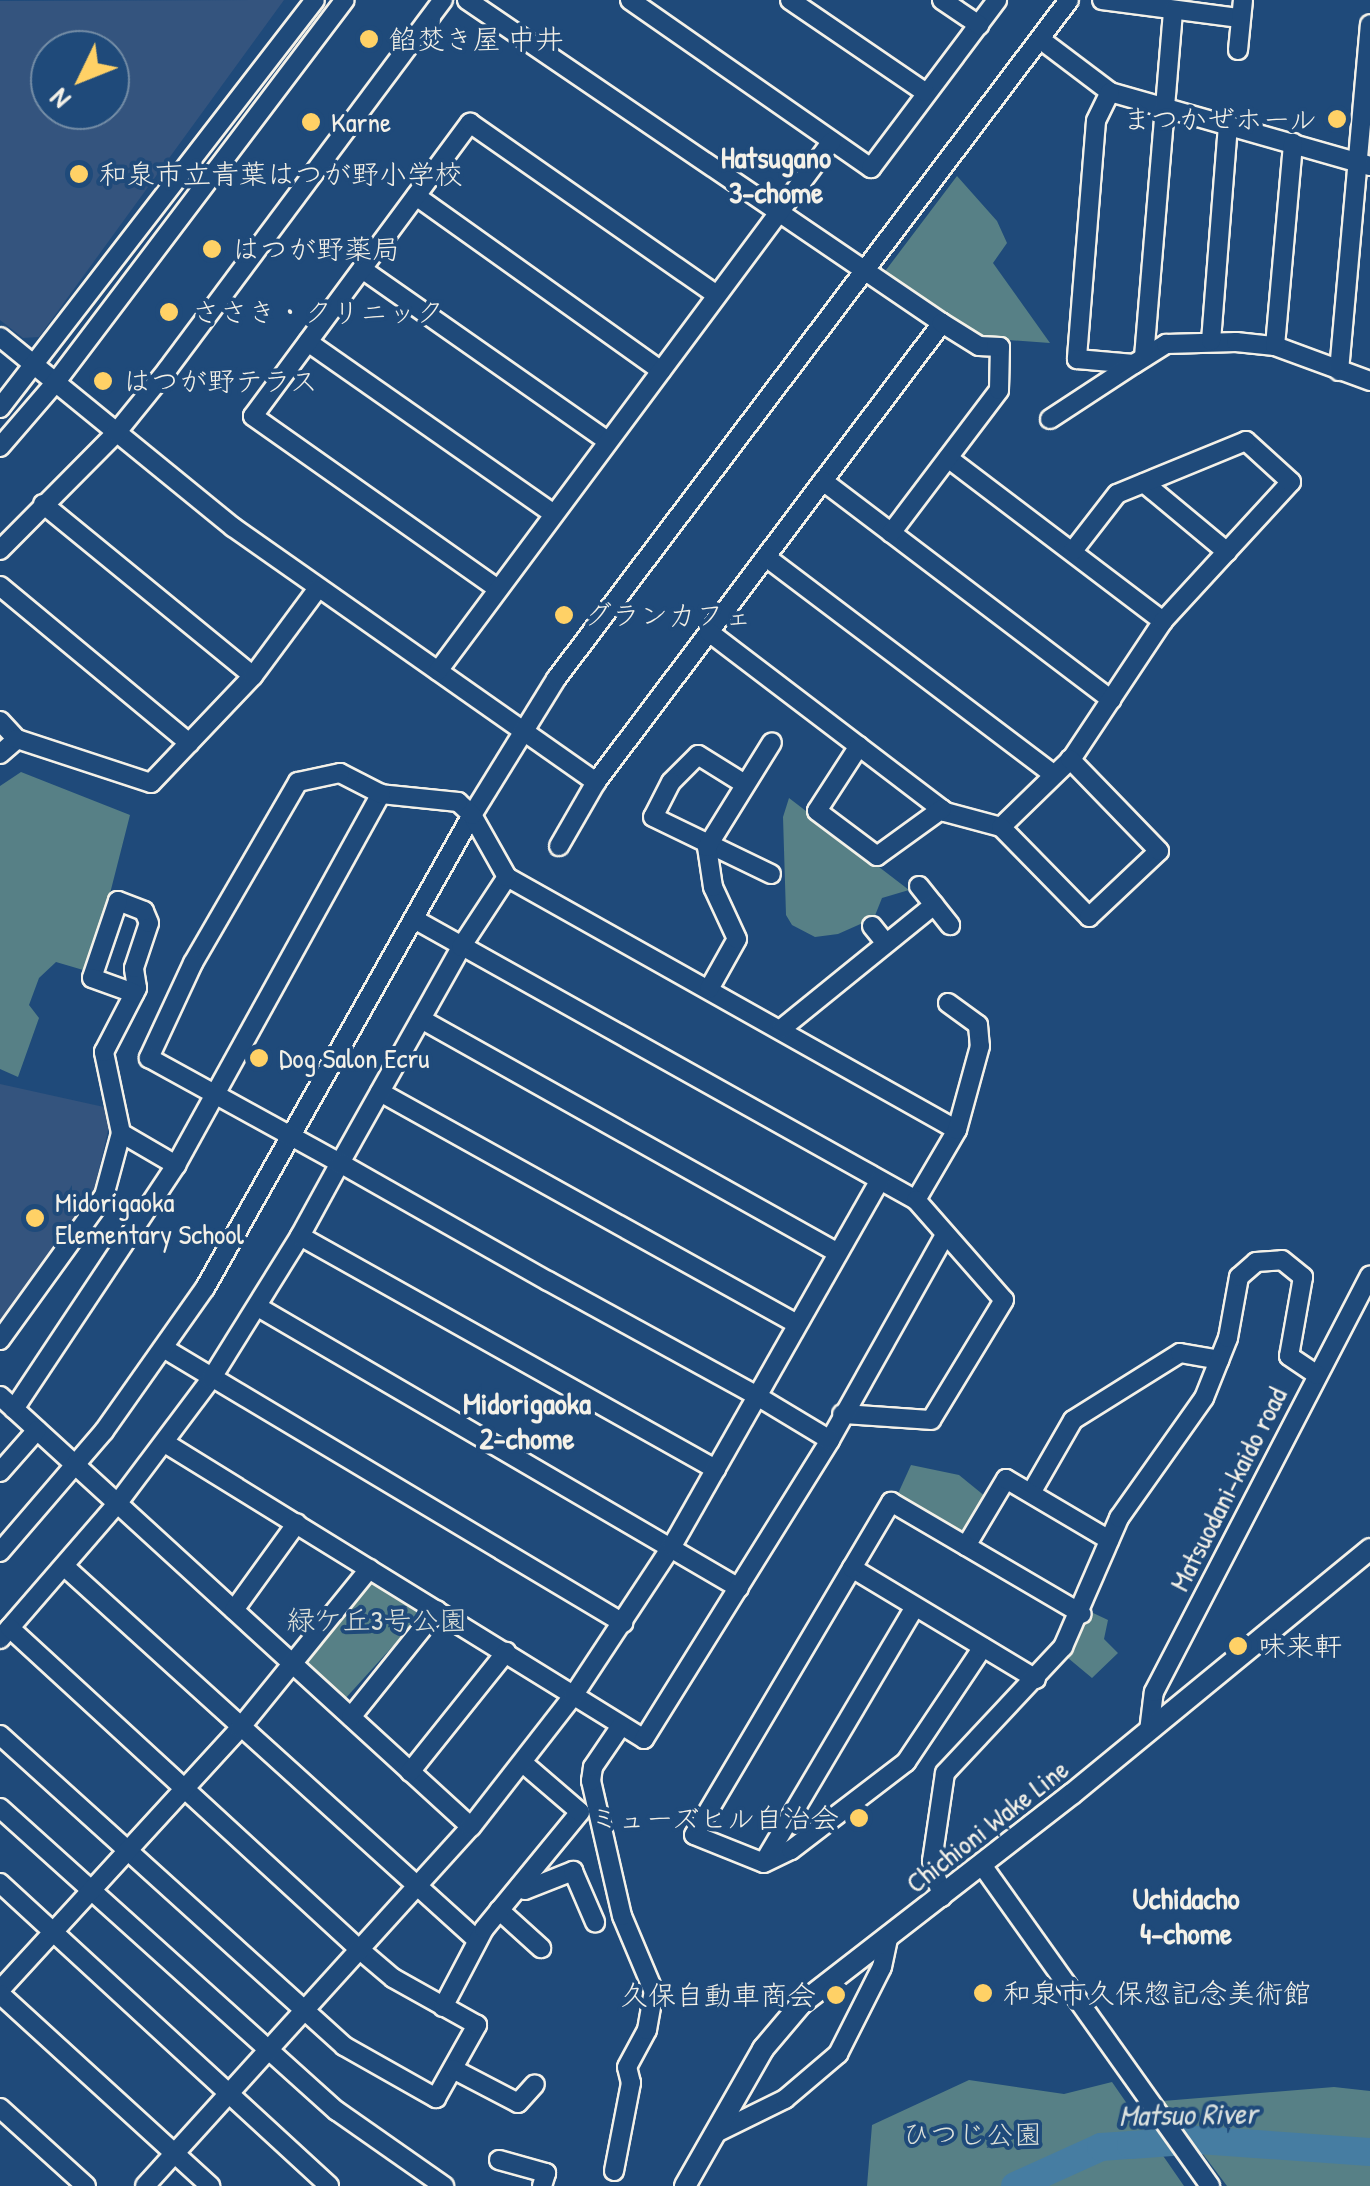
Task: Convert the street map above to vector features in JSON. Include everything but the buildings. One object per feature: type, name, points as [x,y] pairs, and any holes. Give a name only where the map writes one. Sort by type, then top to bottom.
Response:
[{"type":"main road","name":"Chichioni Wake Line","points":[[685,2186],[782,2023],[835,1974],[942,1897],[1370,1548]]},
{"type":"street","points":[[0,408],[36,368],[316,0]]},
{"type":"street","points":[[0,447],[56,384],[345,0]]},
{"type":"street","points":[[0,550],[116,433],[443,0]]},
{"type":"street","points":[[467,0],[861,274],[978,346],[1000,348],[999,390],[891,533]]},
{"type":"street","points":[[630,0],[871,168],[998,0]]},
{"type":"street","points":[[790,0],[926,92]]},
{"type":"street","points":[[942,0],[979,25]]},
{"type":"street","points":[[0,1552],[76,1466],[164,1349],[292,1136],[522,730],[1069,0]]},
{"type":"street","points":[[1102,0],[1173,10],[1241,9],[1238,50]]},
{"type":"street","points":[[1139,360],[1173,10]]},
{"type":"street","points":[[1339,371],[1365,164],[1370,24]]},
{"type":"street","points":[[1040,39],[1110,92],[1365,164]]},
{"type":"street","points":[[1110,92],[1096,121],[1077,359],[1139,360]]},
{"type":"street","points":[[498,589],[253,416],[470,123],[717,295]]},
{"type":"street","points":[[1211,340],[1228,126]]},
{"type":"street","points":[[438,671],[832,141]]},
{"type":"street","points":[[1275,346],[1293,142]]},
{"type":"street","points":[[416,196],[660,371]]},
{"type":"street","points":[[362,269],[608,441]]},
{"type":"street","points":[[559,846],[568,815],[942,324]]},
{"type":"street","points":[[0,337],[116,433],[318,588],[596,782]]},
{"type":"street","points":[[1050,419],[1166,344],[1211,340],[1275,346],[1370,381]]},
{"type":"street","points":[[308,342],[554,514]]},
{"type":"street","points":[[1000,827],[1070,760],[1163,621],[1291,482],[1246,440],[1117,494],[1072,552]]},
{"type":"street","points":[[948,458],[1163,621]]},
{"type":"street","points":[[823,481],[1111,700]]},
{"type":"street","points":[[1144,482],[1226,552]]},
{"type":"street","points":[[44,504],[253,676]]},
{"type":"street","points":[[766,557],[1054,775]]},
{"type":"street","points":[[0,586],[189,743]]},
{"type":"street","points":[[0,721],[17,739],[151,784],[253,676],[318,588]]},
{"type":"street","points":[[709,632],[942,809],[1000,827],[1090,917],[1159,851],[1070,760]]},
{"type":"street","points":[[0,754],[17,739]]},
{"type":"street","points":[[709,988],[737,939],[714,887],[707,847],[743,783],[772,742]]},
{"type":"street","points":[[859,746],[817,811],[877,856],[942,809]]},
{"type":"street","points":[[743,783],[698,754],[665,791],[652,817],[707,847],[771,874]]},
{"type":"street","points":[[830,1440],[149,1058],[193,963],[298,782],[340,773],[381,794],[458,802],[472,815],[507,877],[957,1130]]},
{"type":"street","points":[[381,794],[176,1165],[7,1403],[471,1827]]},
{"type":"street","points":[[0,1735],[344,2046],[436,2098],[477,2024],[443,2007],[360,1950],[5,1634],[117,1504],[212,1378],[300,1236],[461,946],[507,877]]},
{"type":"street","points":[[919,886],[950,925]]},
{"type":"street","points":[[0,1340],[104,1196],[121,1132],[104,1052],[134,992],[148,924],[144,911],[118,901],[92,978],[134,992]]},
{"type":"street","points":[[780,1029],[829,976],[885,942],[934,905]]},
{"type":"street","points":[[414,920],[916,1200],[944,1237],[1004,1300],[931,1420],[842,1414]]},
{"type":"street","points":[[872,926],[885,942]]},
{"type":"street","points":[[916,1200],[957,1130],[980,1046],[978,1025],[948,1002]]},
{"type":"street","points":[[420,1020],[837,1252]]},
{"type":"street","points":[[380,1092],[797,1324]]},
{"type":"street","points":[[121,1132],[176,1165]]},
{"type":"street","points":[[145,2186],[471,1827],[573,1696],[672,1546],[879,1181]]},
{"type":"street","points":[[300,1236],[716,1469]]},
{"type":"street","points":[[165,1443],[644,1739],[830,1440],[944,1237]]},
{"type":"street","points":[[942,1897],[932,1860],[945,1772],[1036,1678],[1082,1614],[1109,1540],[1204,1398],[1220,1360],[1240,1278],[1256,1262],[1282,1260],[1304,1277],[1305,1292],[1290,1356],[1317,1375]]},
{"type":"street","name":"Matsuodani-kaido road","points":[[1149,1731],[1154,1692],[1370,1276]]},
{"type":"street","points":[[258,1307],[739,1588]]},
{"type":"street","points":[[164,1349],[624,1624]]},
{"type":"street","points":[[1031,1493],[1073,1420],[1180,1353],[1220,1360]]},
{"type":"street","points":[[0,1472],[37,1430]]},
{"type":"street","points":[[966,1546],[1006,1479],[1109,1540]]},
{"type":"street","points":[[764,1863],[694,1835],[891,1502],[1082,1614]]},
{"type":"street","points":[[234,1610],[297,1523]]},
{"type":"street","points":[[64,1566],[476,1940]]},
{"type":"street","points":[[210,2186],[0,1992],[240,1728],[369,1568]]},
{"type":"street","points":[[852,1568],[1036,1678]]},
{"type":"street","points":[[764,1863],[916,1607]]},
{"type":"street","points":[[351,1718],[437,1610]]},
{"type":"street","points":[[764,1863],[868,1796],[906,1762],[983,1647]]},
{"type":"street","points":[[410,1772],[506,1652]]},
{"type":"street","points":[[614,2171],[631,2083],[627,2067],[647,2030],[654,1992],[622,1916],[591,1780],[593,1767],[622,1726]]},
{"type":"street","points":[[443,2007],[476,1940],[580,1812],[523,1764]]},
{"type":"street","points":[[0,1808],[337,2111],[444,2186]]},
{"type":"street","points":[[982,1864],[1210,2186]]},
{"type":"street","points":[[520,1886],[525,1890],[573,1870],[589,1888],[595,1922]]},
{"type":"street","points":[[0,1883],[329,2186]]},
{"type":"street","points":[[499,1910],[541,1948]]},
{"type":"street","points":[[716,2133],[784,2098],[838,2054],[882,1967],[888,1939]]},
{"type":"street","points":[[453,2069],[518,2103],[534,2084]]},
{"type":"street","points":[[0,2108],[86,2186]]},
{"type":"street","points":[[499,2160],[550,2178]]},
{"type":"shaded area","name":"和泉市立青葉はつが野小学校","points":[[284,0],[39,337],[23,338],[0,320],[0,1]]},
{"type":"shaded area","name":"Midorigaoka Elementary School","points":[[0,1084],[113,1109],[94,1191],[0,1320]]},
{"type":"green space","points":[[957,176],[997,221],[1007,243],[993,263],[1050,343],[980,338],[888,283],[886,270]]},
{"type":"green space","points":[[21,772],[130,815],[90,972],[56,962],[39,978],[29,1005],[39,1018],[18,1077],[0,1069],[0,786]]},
{"type":"green space","points":[[789,798],[909,890],[882,898],[874,918],[838,934],[815,937],[792,925],[786,915],[783,817]]},
{"type":"green space","points":[[911,1465],[959,1475],[986,1497],[965,1532],[896,1498]]},
{"type":"green space","name":"緑ケ丘3号公園","points":[[368,1581],[421,1615],[344,1700],[306,1660]]},
{"type":"green space","points":[[1091,1612],[1108,1620],[1104,1639],[1118,1653],[1092,1678],[1068,1658],[1059,1662]]},
{"type":"green space","name":"ひつじ公園","points":[[969,2080],[1064,2094],[1112,2082],[1184,2186],[867,2186],[872,2125]]},
{"type":"green space","points":[[1334,2087],[1370,2091],[1370,2186],[1227,2186],[1163,2101]]},
{"type":"waterway","name":"Matsuo River","points":[[1015,2186],[1101,2147],[1199,2140],[1370,2152]]},
{"type":"place","name":"餡焚き屋 中井","points":[[369,39]]},
{"type":"place","name":"まつかぜホール","points":[[1337,119]]},
{"type":"place","name":"Karne","points":[[311,122]]},
{"type":"place","name":"和泉市立青葉はつが野小学校","points":[[79,174]]},
{"type":"place","name":"はつが野薬局","points":[[212,249]]},
{"type":"place","name":"ささき・クリニック","points":[[169,312]]},
{"type":"place","name":"はつが野テラス","points":[[103,381]]},
{"type":"place","name":"グランカフェ","points":[[564,615]]},
{"type":"place","name":"Dog Salon Ecru","points":[[259,1058]]},
{"type":"place","name":"Midorigaoka Elementary School","points":[[35,1218]]},
{"type":"place","name":"味来軒","points":[[1238,1646]]},
{"type":"place","name":"ミューズヒル自治会","points":[[859,1818]]},
{"type":"place","name":"和泉市久保惣記念美術館","points":[[983,1993]]},
{"type":"place","name":"久保自動車商会","points":[[836,1995]]},
{"type":"district","name":"Hatsugano 3-chome","points":[[776,174]]},
{"type":"district","name":"Midorigaoka 2-chome","points":[[527,1420]]},
{"type":"district","name":"Uchidacho 4-chome","points":[[1186,1915]]}]
